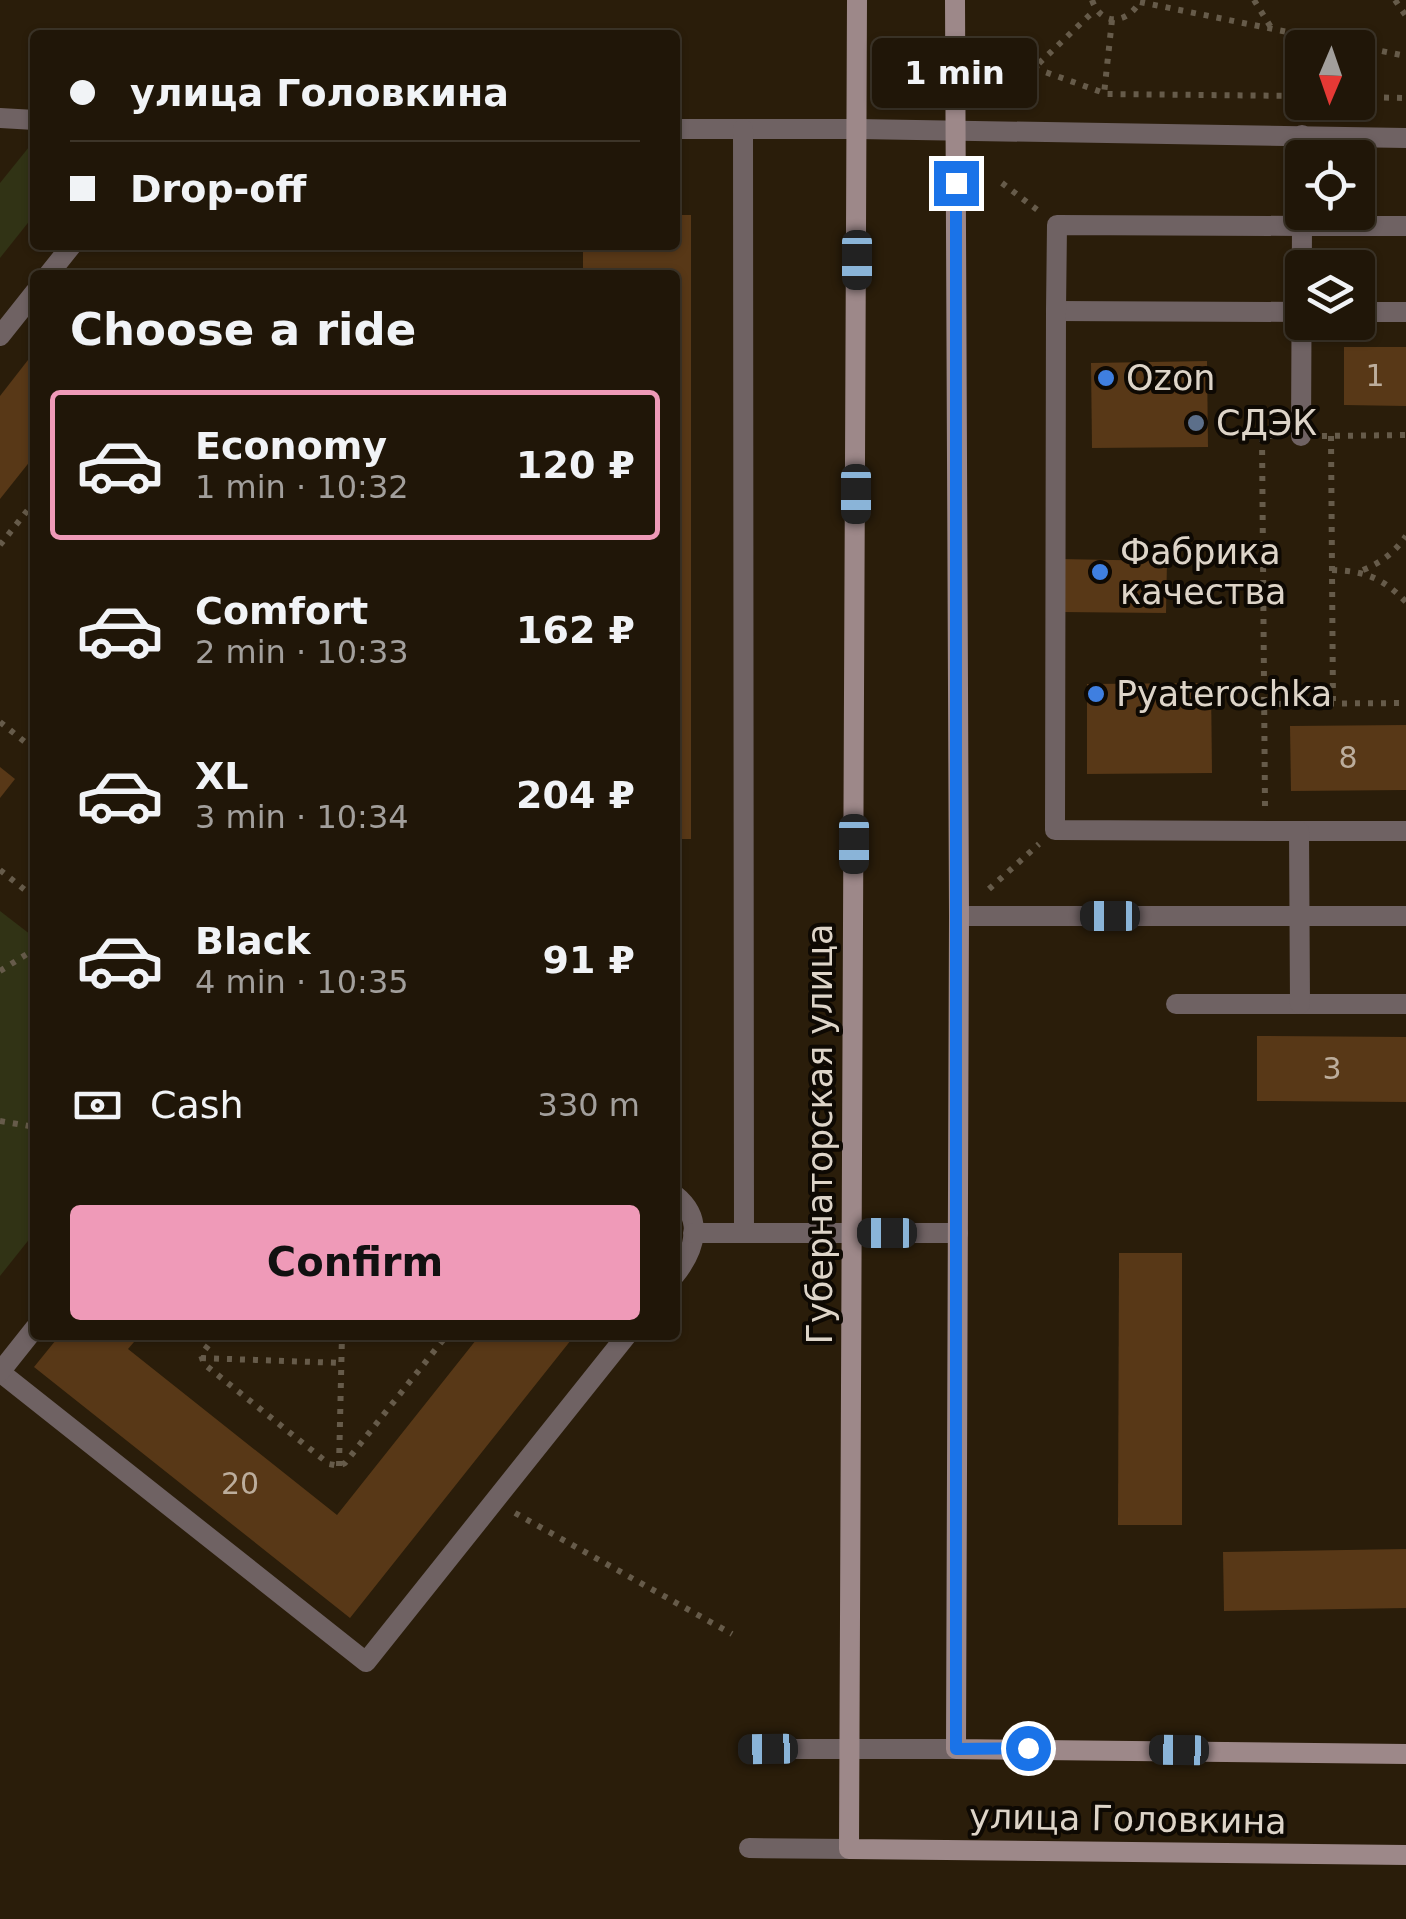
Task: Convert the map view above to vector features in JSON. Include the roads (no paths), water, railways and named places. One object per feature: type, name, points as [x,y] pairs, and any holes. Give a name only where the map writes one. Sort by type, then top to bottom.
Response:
[{"type":"street","name":"Губернаторская улица","points":[[848,1849],[857,0]]},
{"type":"street","points":[[748,1750],[956,1749],[956,0]]},
{"type":"street","points":[[0,118],[30,120]]},
{"type":"street","points":[[680,129],[956,129],[1406,138]]},
{"type":"street","points":[[744,129],[744,1233]]},
{"type":"street","points":[[1302,135],[1302,140]]},
{"type":"street","points":[[1285,226],[1056,225],[1055,830],[1406,831]]},
{"type":"street","points":[[1375,226],[1406,226]]},
{"type":"street","points":[[52,270],[68,250]]},
{"type":"street","points":[[0,336],[30,301]]},
{"type":"street","points":[[1056,311],[1285,312]]},
{"type":"street","points":[[1375,312],[1406,312]]},
{"type":"street","points":[[1301,436],[1302,340]]},
{"type":"street","points":[[1299,831],[1300,1004]]},
{"type":"street","points":[[959,916],[1406,916]]},
{"type":"street","points":[[1176,1004],[1406,1004]]},
{"type":"street","points":[[680,1199],[691,1210],[693,1233],[692,1249],[680,1267]]},
{"type":"street","points":[[693,1233],[958,1232]]},
{"type":"street","points":[[30,1334],[0,1372],[366,1662],[623,1340]]},
{"type":"street","name":"улица Головкина","points":[[956,1749],[1406,1754]]},
{"type":"street","points":[[750,1848],[848,1849]]},
{"type":"street","name":"улица Головкина","points":[[848,1849],[1406,1855]]},
{"type":"place","name":"Ozon","points":[[1106,378]]},
{"type":"place","name":"СДЭК","points":[[1196,423]]},
{"type":"place","name":"Фабрика качества","points":[[1100,572]]},
{"type":"place","name":"Pyaterochka","points":[[1096,694]]}]
